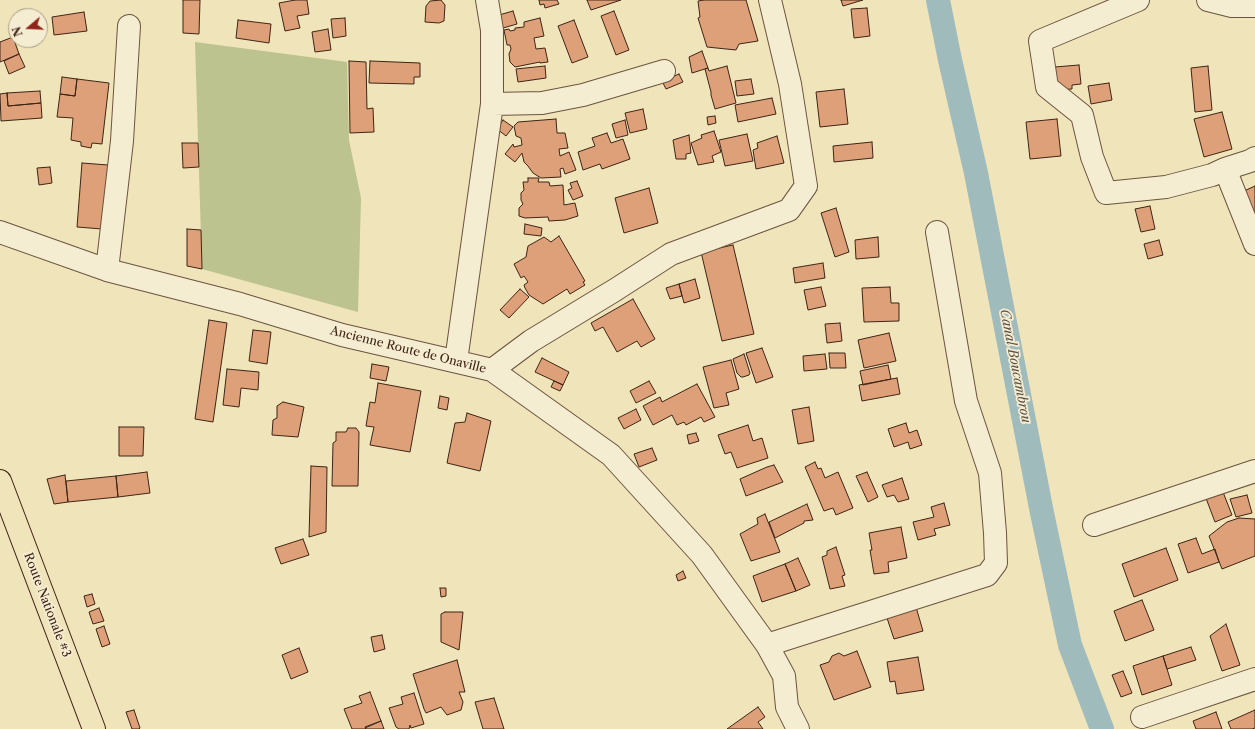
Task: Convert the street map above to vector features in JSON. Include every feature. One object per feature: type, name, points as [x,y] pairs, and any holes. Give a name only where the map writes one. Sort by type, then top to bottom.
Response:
[{"type":"main road","name":"Route Nationale #3","points":[[0,481],[94,729]]},
{"type":"street","points":[[456,361],[492,104],[492,30],[487,0]]},
{"type":"street","points":[[492,370],[532,341],[671,254],[789,210],[806,186],[790,84],[770,0]]},
{"type":"street","points":[[1138,0],[1040,41],[1047,86],[1082,115],[1092,157],[1106,193],[1166,187],[1212,175],[1225,168],[1250,161],[1255,158]]},
{"type":"street","points":[[1208,0],[1232,6],[1255,6]]},
{"type":"street","points":[[107,270],[122,141],[129,26]]},
{"type":"street","points":[[492,104],[542,103],[583,95],[664,71]]},
{"type":"street","points":[[1225,168],[1255,244]]},
{"type":"street","name":"Ancienne Route de Onaville","points":[[0,232],[107,270],[240,304],[342,335],[492,370],[611,455],[702,556],[767,644],[784,676],[787,707],[798,729]]},
{"type":"street","points":[[767,644],[988,574],[996,563],[990,473],[966,401],[937,232]]},
{"type":"street","points":[[1094,525],[1255,472]]},
{"type":"street","points":[[1142,717],[1255,679]]},
{"type":"green space","points":[[195,42],[347,62],[349,140],[361,198],[358,312],[202,269]]},
{"type":"building","points":[[183,0],[200,0],[199,34],[183,33]]},
{"type":"building","points":[[295,0],[307,0],[309,14],[297,16],[300,28],[285,31],[279,3]]},
{"type":"building","points":[[441,0],[445,5],[444,21],[439,23],[425,22],[426,6],[430,1]]},
{"type":"building","points":[[539,0],[557,0],[559,4],[545,8],[544,4],[540,5]]},
{"type":"building","points":[[587,0],[621,0],[591,10]]},
{"type":"building","points":[[746,0],[758,41],[739,44],[736,50],[707,47],[698,18],[700,17],[698,1]]},
{"type":"building","points":[[841,0],[863,0],[843,6]]},
{"type":"building","points":[[867,8],[870,36],[854,38],[851,9]]},
{"type":"building","points":[[513,11],[517,24],[503,28],[499,15]]},
{"type":"building","points":[[614,11],[629,50],[616,55],[601,16]]},
{"type":"building","points":[[84,12],[87,31],[54,35],[52,17]]},
{"type":"building","points":[[345,18],[346,36],[333,38],[331,19]]},
{"type":"building","points":[[540,18],[544,36],[534,38],[536,49],[545,48],[548,62],[515,67],[510,62],[509,54],[511,49],[510,45],[507,45],[504,30],[509,29],[510,31],[515,30],[515,28],[524,27],[524,22]]},
{"type":"building","points":[[238,20],[271,24],[269,43],[236,38]]},
{"type":"building","points":[[574,20],[588,57],[572,63],[558,26]]},
{"type":"building","points":[[328,29],[331,50],[315,52],[312,32]]},
{"type":"building","points":[[8,39],[8,48],[17,48],[19,54],[0,62],[0,42]]},
{"type":"building","points":[[702,51],[708,68],[692,73],[689,57]]},
{"type":"building","points":[[19,54],[25,67],[9,74],[4,61]]},
{"type":"building","points":[[349,61],[366,62],[367,109],[373,108],[374,132],[350,133]]},
{"type":"building","points":[[370,61],[420,63],[420,77],[414,77],[414,84],[369,83]]},
{"type":"building","points":[[1079,65],[1081,84],[1072,85],[1072,89],[1058,90],[1055,67]]},
{"type":"building","points":[[545,66],[546,78],[518,82],[516,69]]},
{"type":"building","points":[[727,66],[736,103],[715,109],[705,69],[708,68],[709,71]]},
{"type":"building","points":[[1208,66],[1212,110],[1195,112],[1191,68]]},
{"type":"building","points":[[679,74],[683,82],[666,89],[662,81]]},
{"type":"building","points":[[62,77],[77,79],[75,96],[60,94]]},
{"type":"building","points":[[77,79],[109,83],[102,144],[92,143],[91,148],[81,146],[81,142],[71,140],[73,118],[57,117],[60,94],[75,96]]},
{"type":"building","points":[[751,79],[754,94],[737,96],[735,81]]},
{"type":"building","points":[[1109,83],[1112,100],[1091,104],[1088,86]]},
{"type":"building","points":[[844,89],[848,124],[820,127],[816,92]]},
{"type":"building","points":[[40,91],[41,103],[8,106],[7,93]]},
{"type":"building","points":[[7,93],[8,106],[41,103],[42,118],[1,121],[0,94]]},
{"type":"building","points":[[772,98],[776,114],[738,122],[735,105]]},
{"type":"building","points":[[643,109],[647,129],[630,133],[625,113]]},
{"type":"building","points":[[1222,112],[1232,149],[1204,157],[1194,119]]},
{"type":"building","points":[[715,116],[716,123],[708,125],[707,117]]},
{"type":"building","points":[[556,119],[557,133],[565,133],[568,148],[559,149],[560,156],[569,152],[576,170],[565,174],[563,168],[560,169],[561,177],[541,178],[533,173],[524,162],[522,153],[515,162],[505,154],[513,144],[514,147],[522,145],[521,138],[516,136],[514,126],[518,122]]},
{"type":"building","points":[[1057,119],[1061,156],[1030,159],[1026,122]]},
{"type":"building","points":[[503,120],[513,127],[506,136],[497,129]]},
{"type":"building","points":[[625,120],[628,135],[616,138],[612,124]]},
{"type":"building","points":[[714,131],[721,152],[712,156],[714,162],[698,165],[691,143],[702,138],[701,135]]},
{"type":"building","points":[[607,133],[611,143],[623,139],[630,159],[602,169],[600,164],[583,170],[578,152],[595,146],[592,138]]},
{"type":"building","points":[[747,134],[753,161],[725,166],[719,140]]},
{"type":"building","points":[[689,135],[691,153],[686,154],[686,159],[676,159],[673,140]]},
{"type":"building","points":[[777,136],[784,163],[756,169],[753,150],[758,148],[757,143]]},
{"type":"building","points":[[872,142],[873,158],[834,162],[833,146]]},
{"type":"building","points":[[182,143],[198,143],[199,167],[183,168]]},
{"type":"building","points":[[82,163],[108,165],[102,229],[77,227]]},
{"type":"building","points":[[50,167],[52,183],[39,185],[37,168]]},
{"type":"building","points":[[528,178],[539,178],[538,182],[549,182],[550,186],[563,185],[564,205],[575,203],[578,216],[565,220],[549,221],[548,217],[525,218],[519,216],[519,208],[523,204],[521,200],[521,193],[524,190],[523,182],[528,182]]},
{"type":"building","points":[[577,181],[583,196],[573,200],[568,190],[572,188],[570,183]]},
{"type":"building","points":[[1255,186],[1255,215],[1244,191]]},
{"type":"building","points":[[649,188],[658,223],[624,233],[615,198]]},
{"type":"building","points":[[1150,206],[1155,229],[1141,232],[1135,209]]},
{"type":"building","points":[[836,208],[849,252],[835,257],[821,213]]},
{"type":"building","points":[[525,224],[542,228],[541,236],[524,234]]},
{"type":"building","points":[[187,229],[201,230],[202,269],[187,266]]},
{"type":"building","points":[[559,236],[585,281],[583,282],[585,285],[570,294],[567,289],[543,304],[529,295],[524,285],[528,282],[524,276],[521,278],[514,264],[526,257],[528,246],[544,237],[551,242]]},
{"type":"building","points":[[878,237],[879,257],[856,259],[855,240]]},
{"type":"building","points":[[1159,240],[1163,255],[1148,259],[1144,244]]},
{"type":"building","points":[[733,245],[754,334],[722,341],[701,252]]},
{"type":"building","points":[[823,263],[825,278],[795,283],[793,268]]},
{"type":"building","points":[[695,279],[700,298],[684,303],[679,284]]},
{"type":"building","points":[[679,284],[682,296],[670,299],[666,288]]},
{"type":"building","points":[[821,287],[826,306],[808,310],[804,290]]},
{"type":"building","points":[[890,287],[891,303],[899,303],[899,321],[864,322],[862,288]]},
{"type":"building","points":[[520,289],[529,297],[509,318],[500,310]]},
{"type":"building","points":[[633,299],[655,339],[641,347],[637,341],[617,352],[603,327],[595,331],[591,323]]},
{"type":"building","points":[[209,320],[227,323],[213,422],[195,419]]},
{"type":"building","points":[[840,323],[842,341],[827,343],[825,324]]},
{"type":"building","points":[[253,330],[271,332],[267,364],[249,361]]},
{"type":"building","points":[[889,333],[896,361],[864,368],[858,340]]},
{"type":"building","points":[[762,348],[773,377],[756,383],[746,353]]},
{"type":"building","points":[[829,353],[845,353],[846,368],[830,368]]},
{"type":"building","points":[[744,354],[750,373],[749,375],[741,377],[737,373],[733,359]]},
{"type":"building","points":[[825,354],[827,369],[804,371],[803,356]]},
{"type":"building","points":[[542,358],[569,372],[563,385],[535,372]]},
{"type":"building","points":[[731,360],[739,389],[726,393],[729,405],[714,408],[703,367]]},
{"type":"building","points":[[372,364],[389,367],[386,381],[370,378]]},
{"type":"building","points":[[888,365],[891,379],[863,385],[860,371]]},
{"type":"building","points":[[227,369],[259,372],[258,390],[241,388],[239,407],[223,405]]},
{"type":"building","points":[[897,378],[900,394],[862,401],[859,385]]},
{"type":"building","points":[[554,381],[563,385],[560,391],[551,387]]},
{"type":"building","points":[[649,381],[656,393],[636,403],[630,391]]},
{"type":"building","points":[[378,383],[421,391],[410,452],[370,445],[374,427],[366,426],[370,402],[375,403]]},
{"type":"building","points":[[697,384],[715,417],[704,422],[701,417],[686,425],[684,422],[677,425],[672,415],[653,425],[643,406],[660,397],[662,402]]},
{"type":"building","points":[[440,396],[449,398],[447,410],[438,408]]},
{"type":"building","points":[[283,402],[304,407],[298,437],[272,435],[273,420],[277,418],[277,406]]},
{"type":"building","points":[[809,407],[814,441],[798,444],[792,410]]},
{"type":"building","points":[[636,409],[641,420],[624,429],[618,418]]},
{"type":"building","points":[[467,413],[491,421],[480,471],[447,463],[455,423],[465,422]]},
{"type":"building","points":[[906,423],[909,433],[917,430],[922,445],[910,449],[908,442],[894,447],[888,429]]},
{"type":"building","points":[[748,425],[753,441],[762,438],[768,458],[737,468],[731,452],[725,454],[718,435]]},
{"type":"building","points":[[119,427],[144,427],[143,456],[119,456]]},
{"type":"building","points":[[348,428],[356,428],[359,432],[358,486],[332,486],[333,443],[336,441],[336,432],[346,432]]},
{"type":"building","points":[[696,433],[699,441],[689,444],[687,435]]},
{"type":"building","points":[[652,448],[657,460],[639,467],[634,454]]},
{"type":"building","points":[[815,462],[818,469],[821,468],[825,478],[838,472],[853,508],[836,515],[833,508],[824,511],[805,467]]},
{"type":"building","points":[[774,465],[783,482],[746,496],[740,479]]},
{"type":"building","points":[[311,466],[327,467],[326,532],[309,537]]},
{"type":"building","points":[[147,472],[150,493],[118,497],[116,476]]},
{"type":"building","points":[[867,472],[878,497],[868,502],[856,476]]},
{"type":"building","points":[[65,475],[68,502],[54,504],[47,479]]},
{"type":"building","points":[[116,476],[118,497],[68,502],[66,481]]},
{"type":"building","points":[[902,478],[909,499],[898,502],[894,495],[887,497],[882,485]]},
{"type":"building","points":[[1221,487],[1232,515],[1215,522],[1204,493]]},
{"type":"building","points":[[1247,495],[1252,513],[1236,517],[1230,499]]},
{"type":"building","points":[[944,503],[950,525],[934,529],[936,535],[918,540],[913,522],[934,517],[931,507]]},
{"type":"building","points":[[807,504],[813,520],[804,521],[804,523],[775,538],[769,522]]},
{"type":"building","points":[[765,514],[780,552],[751,561],[740,534],[758,524],[757,518]]},
{"type":"building","points":[[1239,518],[1255,519],[1255,556],[1222,569],[1209,536],[1227,522]]},
{"type":"building","points":[[901,527],[907,558],[888,562],[889,572],[874,574],[869,533]]},
{"type":"building","points":[[1196,538],[1202,554],[1215,549],[1219,562],[1188,573],[1178,544]]},
{"type":"building","points":[[303,539],[309,555],[281,564],[275,548]]},
{"type":"building","points":[[836,547],[845,575],[842,576],[845,586],[830,589],[822,557],[827,555],[827,551]]},
{"type":"building","points":[[1166,548],[1178,580],[1134,597],[1122,564]]},
{"type":"building","points":[[798,558],[810,585],[796,591],[785,564]]},
{"type":"building","points":[[785,564],[796,591],[762,602],[753,576]]},
{"type":"building","points":[[683,571],[686,578],[678,581],[676,575]]},
{"type":"building","points":[[440,588],[446,588],[446,596],[441,597]]},
{"type":"building","points":[[92,594],[95,604],[87,607],[84,596]]},
{"type":"building","points":[[1142,600],[1154,630],[1125,641],[1114,611]]},
{"type":"building","points":[[916,607],[923,631],[894,639],[887,618]]},
{"type":"building","points":[[99,608],[104,621],[93,624],[89,612]]},
{"type":"building","points":[[445,612],[463,612],[459,650],[441,642],[441,614]]},
{"type":"building","points":[[1226,624],[1240,665],[1222,671],[1210,636]]},
{"type":"building","points":[[104,626],[110,644],[102,647],[96,629]]},
{"type":"building","points":[[382,635],[385,649],[374,652],[371,637]]},
{"type":"building","points":[[1191,647],[1196,660],[1167,669],[1163,656]]},
{"type":"building","points":[[299,648],[308,672],[291,679],[282,655]]},
{"type":"building","points":[[857,651],[871,687],[834,700],[820,665],[829,662],[832,656],[839,653],[844,656]]},
{"type":"building","points":[[1163,656],[1172,685],[1142,695],[1133,666]]},
{"type":"building","points":[[918,657],[924,690],[897,694],[895,681],[890,682],[887,662]]},
{"type":"building","points":[[457,660],[465,692],[459,692],[463,702],[461,710],[447,715],[441,707],[426,713],[413,674]]},
{"type":"building","points":[[1123,671],[1132,693],[1121,697],[1112,675]]},
{"type":"building","points":[[370,692],[381,721],[365,727],[366,729],[352,729],[344,709],[362,703],[359,696]]},
{"type":"building","points":[[414,693],[424,724],[411,728],[410,725],[409,729],[399,729],[396,727],[389,708],[403,704],[401,697]]},
{"type":"building","points":[[494,698],[504,729],[483,729],[475,702]]},
{"type":"building","points":[[758,707],[765,717],[758,722],[763,729],[727,729]]},
{"type":"building","points":[[134,710],[140,728],[139,729],[132,729],[126,712]]},
{"type":"building","points":[[1255,710],[1255,728],[1231,729],[1228,722]]},
{"type":"building","points":[[1216,712],[1222,729],[1196,729],[1193,721]]},
{"type":"building","points":[[381,721],[384,729],[365,728]]},
{"type":"waterway","name":"Canal Boucambrou","points":[[938,0],[976,173],[1042,513],[1070,645],[1102,729]]}]
